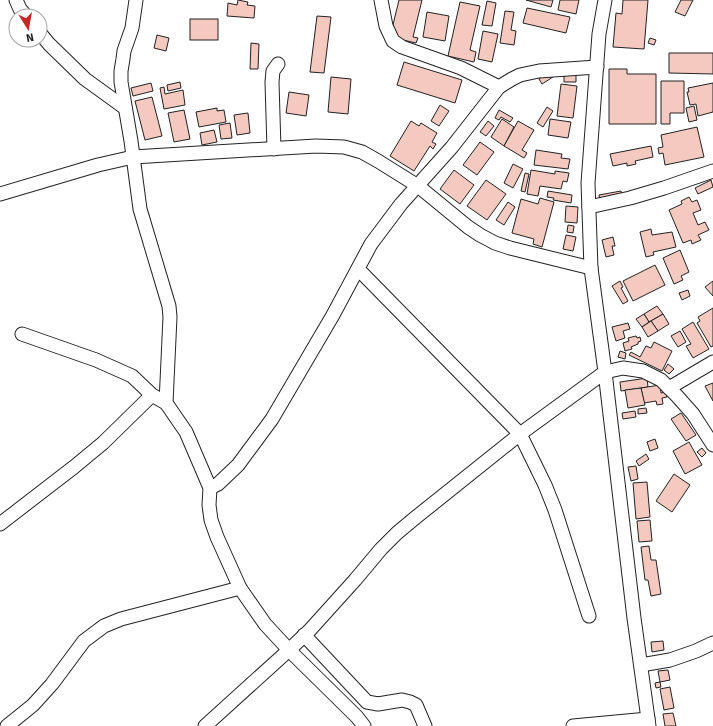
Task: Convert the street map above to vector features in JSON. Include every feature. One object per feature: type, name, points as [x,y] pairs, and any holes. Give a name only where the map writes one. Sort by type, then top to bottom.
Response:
[{"type":"street","points":[[136,0],[132,28],[124,51],[121,82],[140,209],[169,306],[170,317],[166,403]]},
{"type":"street","points":[[381,0],[386,26],[393,41],[402,47],[461,68],[499,87]]},
{"type":"street","points":[[573,726],[649,723],[634,618],[605,372],[591,268],[588,183],[599,34],[605,0]]},
{"type":"street","points":[[48,43],[85,79],[125,108]]},
{"type":"street","points":[[274,149],[272,82],[273,71],[278,64]]},
{"type":"street","points":[[210,488],[218,484],[238,465],[272,419],[333,315],[372,244],[401,204],[452,147],[499,87],[520,75],[539,71],[597,67]]},
{"type":"street","points":[[0,194],[98,165],[133,157],[316,146],[344,147],[362,152],[418,186],[468,228],[495,243],[591,268]]},
{"type":"street","points":[[589,206],[636,196],[713,171]]},
{"type":"street","points":[[358,269],[520,434],[545,485],[555,510],[589,616]]},
{"type":"street","points":[[22,334],[96,360],[132,376],[152,395],[166,403],[186,432],[210,488],[209,505],[211,520],[240,588],[265,624],[289,650],[357,717],[364,726]]},
{"type":"street","points":[[669,388],[713,362]]},
{"type":"street","points":[[205,726],[304,635],[397,533],[520,434],[605,372],[623,368],[643,371],[661,380],[693,414],[713,445]]},
{"type":"street","points":[[0,524],[103,443],[152,395]]},
{"type":"street","points":[[7,726],[33,705],[52,684],[84,641],[104,626],[121,619],[240,588]]},
{"type":"street","points":[[304,635],[367,702],[378,704],[402,700],[410,702],[416,705],[425,726]]},
{"type":"street","points":[[641,665],[670,660],[713,643]]},
{"type":"building","points":[[238,0],[248,2],[247,5],[255,6],[254,18],[227,16],[228,3],[237,5]]},
{"type":"building","points":[[399,0],[422,0],[413,37],[418,38],[416,43],[390,37]]},
{"type":"building","points":[[526,0],[553,0],[551,7]]},
{"type":"building","points":[[560,0],[579,0],[576,14],[558,10]]},
{"type":"building","points":[[623,0],[648,0],[644,49],[613,47],[616,13],[622,14]]},
{"type":"building","points":[[681,0],[693,0],[685,16],[675,12]]},
{"type":"building","points":[[487,1],[496,3],[492,26],[482,25]]},
{"type":"building","points":[[460,2],[480,6],[470,50],[476,52],[474,62],[448,56]]},
{"type":"building","points":[[527,8],[570,17],[566,33],[523,23]]},
{"type":"building","points":[[505,11],[514,12],[511,30],[516,31],[514,45],[500,43]]},
{"type":"building","points":[[427,12],[449,16],[445,41],[423,37]]},
{"type":"building","points":[[317,16],[331,17],[324,73],[310,72]]},
{"type":"building","points":[[190,19],[218,19],[218,40],[190,40]]},
{"type":"building","points":[[483,31],[498,34],[492,62],[478,59]]},
{"type":"building","points":[[157,35],[169,38],[166,51],[154,48]]},
{"type":"building","points":[[650,38],[656,40],[654,45],[648,43]]},
{"type":"building","points":[[251,43],[259,44],[258,69],[250,69]]},
{"type":"building","points":[[669,53],[713,53],[713,74],[669,73]]},
{"type":"building","points":[[404,62],[462,80],[455,103],[397,85]]},
{"type":"building","points":[[609,69],[627,69],[627,74],[656,74],[656,124],[609,124]]},
{"type":"building","points":[[549,71],[553,77],[542,84],[539,79]]},
{"type":"building","points":[[564,74],[576,75],[576,82],[564,82]]},
{"type":"building","points":[[331,77],[351,79],[348,114],[328,112]]},
{"type":"building","points":[[661,81],[684,81],[684,113],[670,113],[670,124],[661,124]]},
{"type":"building","points":[[180,82],[181,88],[168,91],[167,85]]},
{"type":"building","points":[[151,83],[153,91],[133,96],[131,88]]},
{"type":"building","points":[[713,83],[713,112],[698,116],[696,104],[690,105],[687,92],[689,92],[688,88]]},
{"type":"building","points":[[561,84],[577,86],[573,118],[557,116]]},
{"type":"building","points":[[164,87],[165,94],[183,90],[185,105],[164,109],[160,88]]},
{"type":"building","points":[[289,92],[309,95],[306,116],[286,113]]},
{"type":"building","points":[[152,97],[162,136],[145,140],[135,101]]},
{"type":"building","points":[[440,105],[449,111],[439,126],[431,121]]},
{"type":"building","points":[[694,106],[697,120],[689,122],[686,108]]},
{"type":"building","points":[[547,107],[553,111],[543,127],[537,123]]},
{"type":"building","points":[[217,108],[217,111],[224,110],[226,122],[199,127],[196,112]]},
{"type":"building","points":[[184,110],[190,139],[174,142],[168,113]]},
{"type":"building","points":[[499,110],[513,118],[510,122],[501,117],[499,120],[495,118]]},
{"type":"building","points":[[248,113],[250,133],[237,135],[234,115]]},
{"type":"building","points":[[502,119],[514,127],[504,146],[491,137]]},
{"type":"building","points":[[550,119],[571,122],[568,138],[548,135]]},
{"type":"building","points":[[411,121],[419,126],[421,123],[437,133],[432,142],[436,144],[433,149],[430,146],[414,171],[390,156]]},
{"type":"building","points":[[488,121],[494,126],[486,136],[480,132]]},
{"type":"building","points":[[518,121],[534,130],[522,150],[527,153],[524,158],[504,146]]},
{"type":"building","points":[[230,123],[232,138],[221,139],[219,125]]},
{"type":"building","points":[[697,127],[704,157],[665,165],[663,153],[659,154],[658,148],[663,147],[661,135]]},
{"type":"building","points":[[214,130],[217,142],[202,145],[200,133]]},
{"type":"building","points":[[480,142],[494,152],[477,175],[463,165]]},
{"type":"building","points":[[651,146],[653,157],[635,161],[636,164],[627,166],[627,163],[613,166],[610,154]]},
{"type":"building","points":[[536,150],[562,154],[561,158],[570,159],[568,169],[534,165]]},
{"type":"building","points":[[513,164],[523,169],[513,188],[504,183]]},
{"type":"building","points":[[454,170],[474,185],[460,204],[440,189]]},
{"type":"building","points":[[531,170],[555,174],[555,171],[569,173],[567,182],[563,181],[561,189],[540,186],[538,196],[527,194]]},
{"type":"building","points":[[525,173],[529,174],[525,192],[521,191]]},
{"type":"building","points":[[486,180],[506,194],[487,220],[467,206]]},
{"type":"building","points":[[711,180],[713,187],[698,194],[695,188]]},
{"type":"building","points":[[548,191],[572,195],[571,203],[553,200],[554,198],[547,197]]},
{"type":"building","points":[[621,191],[622,197],[600,201],[599,195]]},
{"type":"building","points":[[689,197],[692,202],[697,200],[701,210],[693,213],[698,225],[705,222],[709,230],[698,235],[701,240],[692,244],[691,240],[683,243],[669,210],[682,204],[681,201]]},
{"type":"building","points":[[540,198],[554,202],[542,247],[533,244],[534,239],[512,233],[521,199],[538,204]]},
{"type":"building","points":[[508,202],[515,207],[504,225],[496,220]]},
{"type":"building","points":[[566,206],[578,207],[577,223],[565,222]]},
{"type":"building","points":[[568,225],[574,226],[573,233],[567,232]]},
{"type":"building","points":[[651,229],[652,235],[672,232],[676,247],[653,252],[654,255],[646,257],[640,232]]},
{"type":"building","points":[[566,235],[576,237],[573,251],[563,249]]},
{"type":"building","points":[[613,237],[615,246],[612,246],[614,255],[606,257],[602,240]]},
{"type":"building","points":[[680,250],[689,272],[681,276],[683,280],[674,284],[663,258]]},
{"type":"building","points":[[655,265],[665,285],[633,301],[623,281]]},
{"type":"building","points":[[620,281],[623,287],[621,288],[628,301],[623,304],[612,286]]},
{"type":"building","points":[[713,281],[713,296],[705,287]]},
{"type":"building","points":[[688,290],[690,296],[682,300],[679,293]]},
{"type":"building","points":[[657,306],[663,314],[649,322],[644,314]]},
{"type":"building","points":[[713,308],[713,346],[711,347],[697,323],[700,321],[698,317]]},
{"type":"building","points":[[644,314],[649,322],[642,327],[636,319]]},
{"type":"building","points":[[663,314],[669,324],[658,331],[651,321]]},
{"type":"building","points":[[651,321],[658,331],[648,337],[642,327]]},
{"type":"building","points":[[693,322],[709,349],[693,358],[686,346],[691,344],[682,329]]},
{"type":"building","points":[[628,323],[630,329],[623,331],[625,338],[616,341],[612,327]]},
{"type":"building","points":[[680,331],[686,342],[678,347],[671,336]]},
{"type":"building","points":[[636,336],[637,338],[640,337],[641,341],[631,347],[632,349],[625,351],[623,343],[629,341],[628,338]]},
{"type":"building","points":[[654,342],[672,351],[662,371],[629,355],[631,352],[640,357],[646,346],[651,348]]},
{"type":"building","points":[[620,351],[626,353],[625,359],[618,357]]},
{"type":"building","points":[[668,364],[674,369],[669,374],[664,370]]},
{"type":"building","points":[[647,378],[648,387],[621,391],[620,382]]},
{"type":"building","points":[[713,383],[713,401],[705,386]]},
{"type":"building","points":[[660,385],[661,393],[666,392],[667,397],[662,398],[663,404],[657,405],[656,401],[644,403],[641,388]]},
{"type":"building","points":[[641,388],[645,405],[628,408],[625,390]]},
{"type":"building","points":[[646,408],[647,413],[638,414],[638,409]]},
{"type":"building","points":[[635,411],[636,417],[623,419],[622,413]]},
{"type":"building","points":[[681,413],[696,435],[686,441],[671,419]]},
{"type":"building","points":[[655,439],[658,448],[650,451],[647,442]]},
{"type":"building","points":[[689,442],[702,465],[685,474],[673,451]]},
{"type":"building","points":[[702,448],[706,453],[702,457],[697,452]]},
{"type":"building","points":[[646,454],[649,459],[639,466],[636,461]]},
{"type":"building","points":[[636,466],[638,479],[631,481],[628,467]]},
{"type":"building","points":[[674,474],[690,485],[672,512],[656,501]]},
{"type":"building","points":[[647,482],[650,517],[636,519],[633,483]]},
{"type":"building","points":[[650,520],[652,541],[639,542],[637,521]]},
{"type":"building","points":[[649,546],[651,560],[656,560],[661,594],[651,596],[648,580],[645,580],[641,547]]},
{"type":"building","points":[[663,641],[664,650],[652,652],[651,642]]},
{"type":"building","points":[[668,670],[670,680],[660,682],[658,671]]},
{"type":"building","points":[[660,682],[661,687],[656,688],[655,683]]},
{"type":"building","points":[[670,687],[674,708],[664,710],[660,689]]},
{"type":"building","points":[[673,713],[676,726],[665,726],[663,714]]}]
